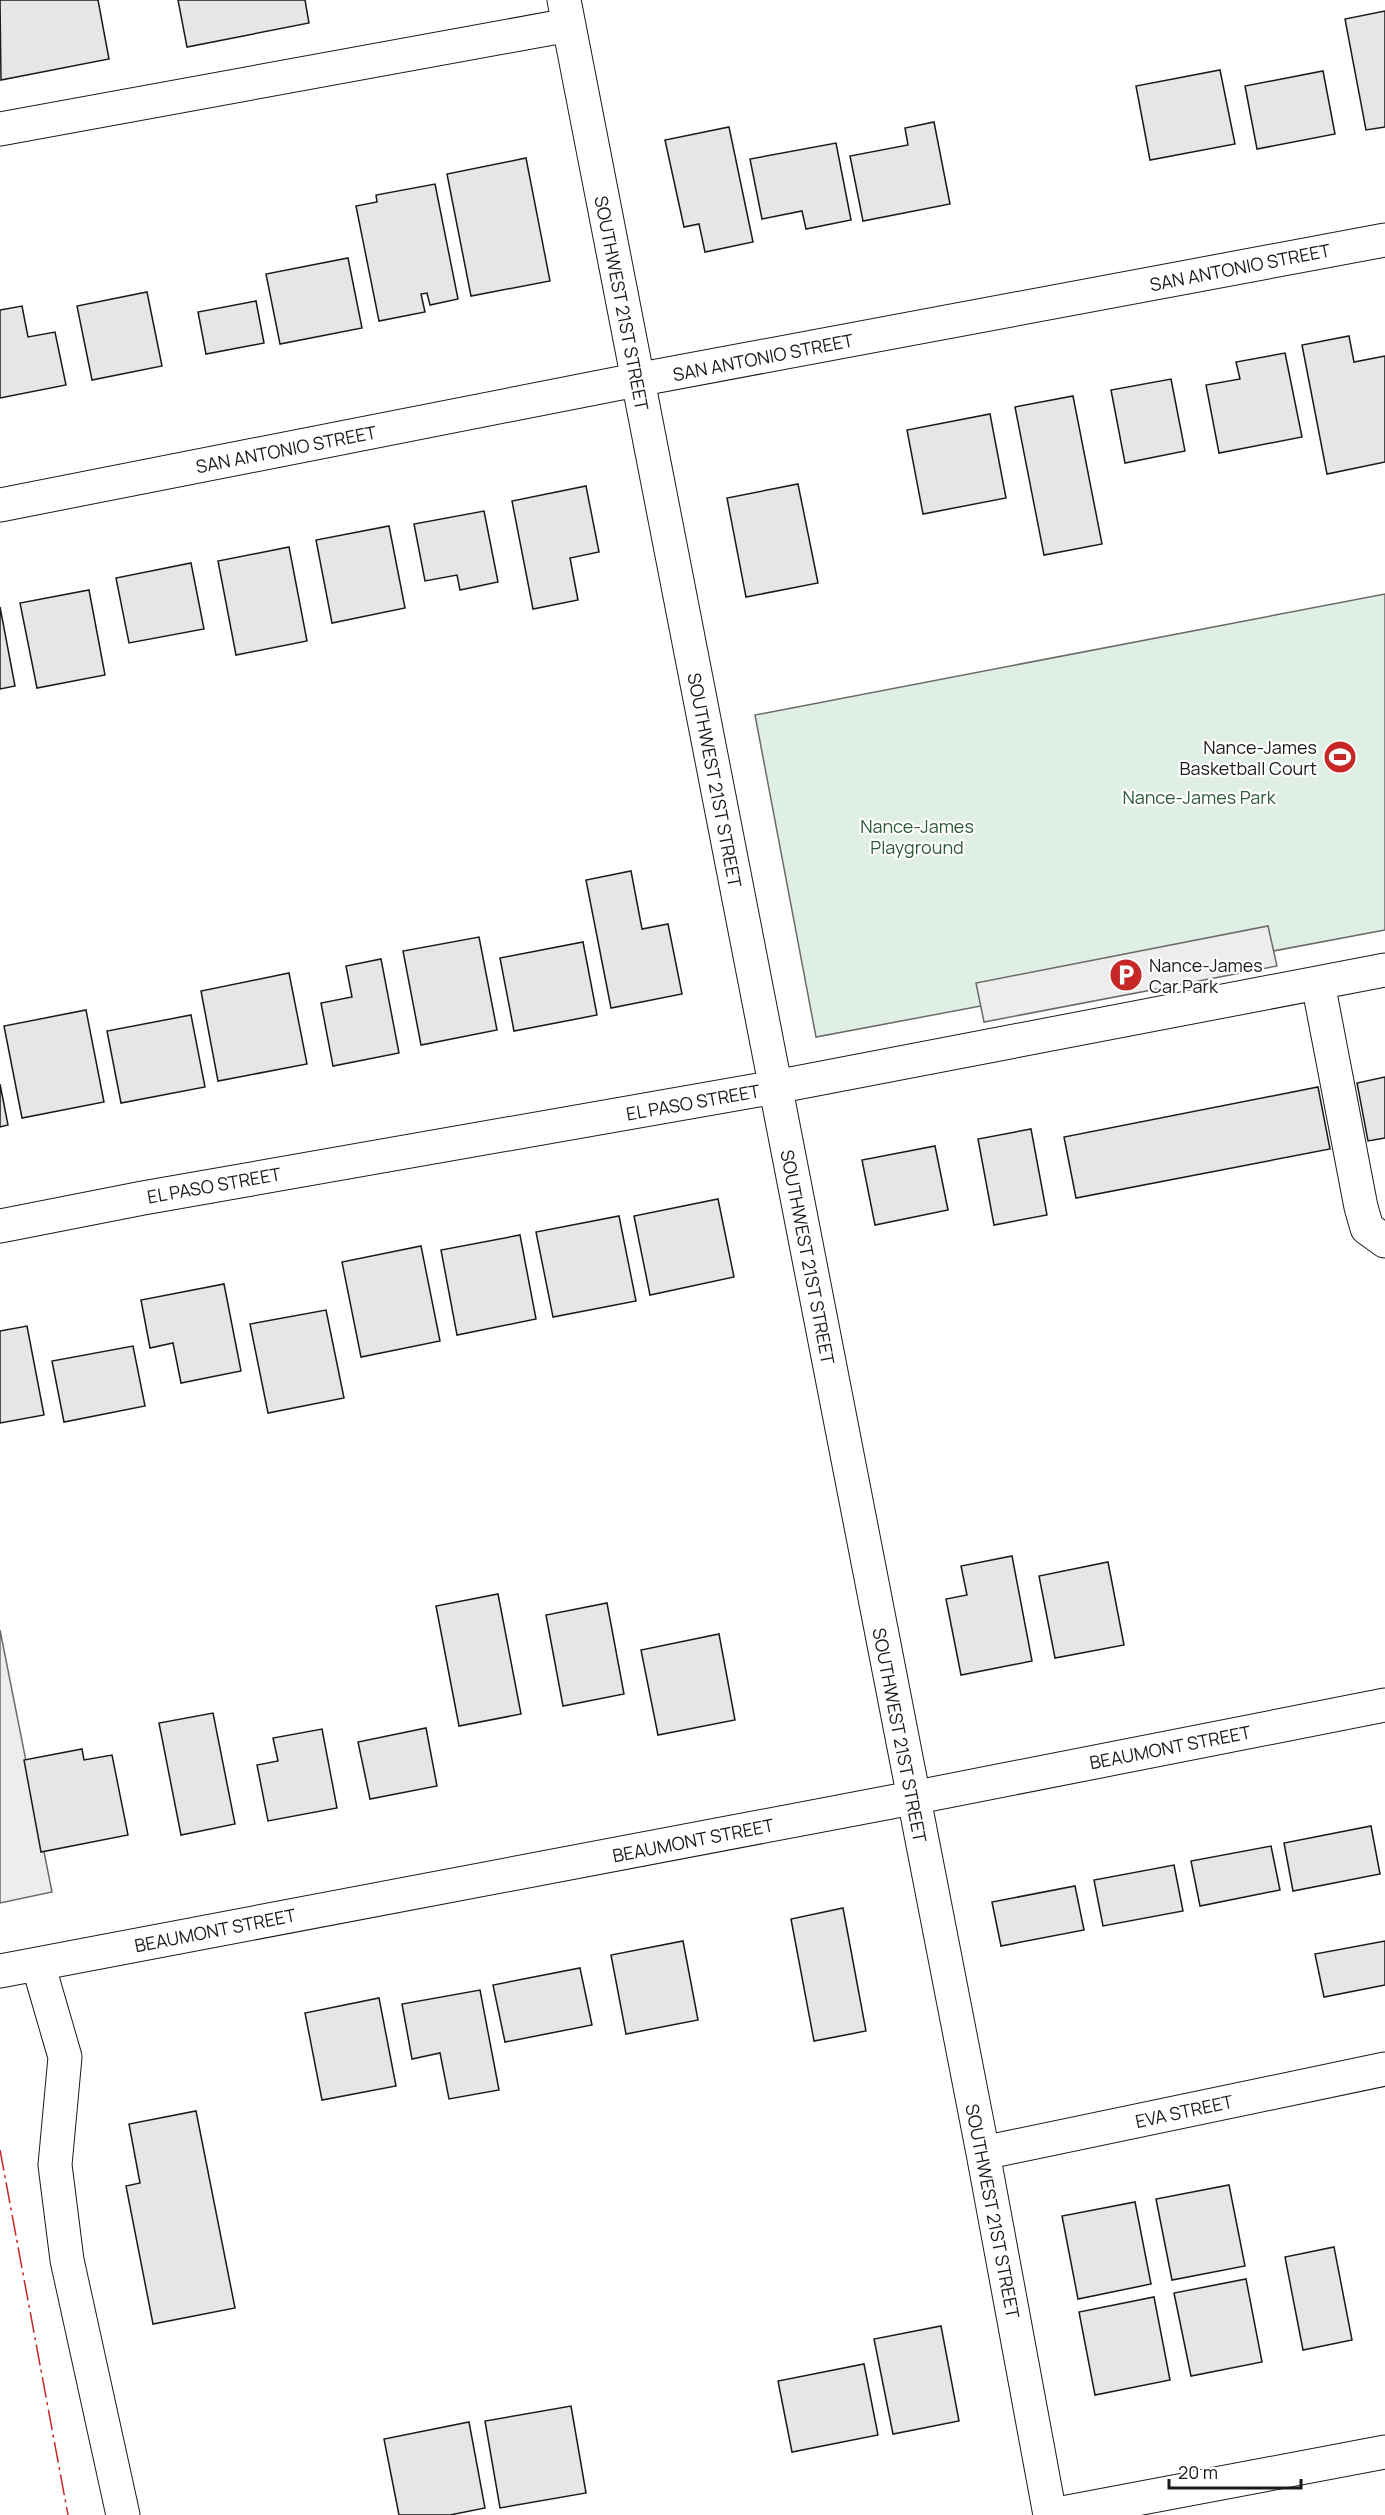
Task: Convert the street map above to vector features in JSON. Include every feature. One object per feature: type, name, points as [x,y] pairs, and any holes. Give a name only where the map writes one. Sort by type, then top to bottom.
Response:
[{"type":"street","points":[[0,129],[566,12]]},
{"type":"street","name":"SOUTHWEST 21ST STREET","points":[[566,12],[912,1798],[983,2153],[1051,2515]]},
{"type":"street","name":"SAN ANTONIO STREET","points":[[0,506],[636,380],[1385,240]]},
{"type":"street","name":"EL PASO STREET","points":[[0,1226],[143,1198],[775,1087],[1385,970]]},
{"type":"street","points":[[1318,983],[1361,1207],[1367,1228],[1385,1241]]},
{"type":"street","name":"BEAUMONT STREET","points":[[0,1971],[912,1798],[1385,1705]]},
{"type":"street","points":[[38,1964],[65,2057],[55,2165],[68,2260],[123,2515]]},
{"type":"street","name":"EVA STREET","points":[[983,2153],[1385,2069]]},
{"type":"street","points":[[1051,2515],[1385,2452]]},
{"type":"green space","name":"Nance-James Park","points":[[1385,594],[1385,930],[816,1037],[755,715]]},
{"type":"shaded area","name":"Nance-James Car Park","points":[[1268,926],[1277,966],[984,1022],[976,983]]},
{"type":"shaded area","points":[[0,1630],[52,1892],[0,1903]]},
{"type":"building","points":[[0,0],[98,0],[109,59],[1,80]]},
{"type":"building","points":[[178,0],[305,0],[309,23],[187,47]]},
{"type":"building","points":[[1385,11],[1385,127],[1366,130],[1345,19]]},
{"type":"building","points":[[1220,70],[1235,144],[1150,160],[1136,86]]},
{"type":"building","points":[[1323,71],[1335,134],[1257,149],[1245,86]]},
{"type":"building","points":[[934,122],[950,204],[863,221],[850,156],[908,145],[905,128]]},
{"type":"building","points":[[729,127],[753,242],[705,252],[699,224],[684,227],[665,140]]},
{"type":"building","points":[[836,143],[851,220],[806,229],[802,211],[762,219],[750,159]]},
{"type":"building","points":[[526,158],[550,281],[471,296],[447,174]]},
{"type":"building","points":[[435,184],[458,299],[430,305],[427,293],[421,294],[425,312],[379,321],[356,206],[377,202],[376,195]]},
{"type":"building","points":[[348,258],[362,328],[280,344],[266,274]]},
{"type":"building","points":[[147,292],[162,366],[92,380],[77,306]]},
{"type":"building","points":[[256,301],[264,343],[206,354],[198,312]]},
{"type":"building","points":[[22,306],[28,337],[55,332],[66,385],[0,398],[0,310]]},
{"type":"building","points":[[1349,336],[1354,362],[1385,356],[1385,462],[1327,474],[1302,345]]},
{"type":"building","points":[[1285,353],[1302,437],[1219,453],[1206,385],[1240,379],[1236,362]]},
{"type":"building","points":[[1171,379],[1185,451],[1125,463],[1111,390]]},
{"type":"building","points":[[1073,396],[1102,544],[1044,555],[1015,407]]},
{"type":"building","points":[[990,414],[1006,498],[923,514],[907,430]]},
{"type":"building","points":[[798,484],[818,583],[746,597],[727,498]]},
{"type":"building","points":[[586,486],[599,552],[570,558],[578,600],[533,609],[512,501]]},
{"type":"building","points":[[484,511],[498,582],[460,590],[457,575],[425,581],[414,524]]},
{"type":"building","points":[[389,526],[405,608],[332,623],[316,540]]},
{"type":"building","points":[[289,547],[307,641],[236,655],[218,561]]},
{"type":"building","points":[[191,563],[204,629],[129,643],[116,578]]},
{"type":"building","points":[[89,590],[105,675],[37,688],[20,603]]},
{"type":"building","points":[[0,607],[15,686],[0,689]]},
{"type":"building","points":[[631,871],[642,929],[668,924],[682,994],[611,1008],[586,880]]},
{"type":"building","points":[[479,937],[497,1030],[421,1045],[403,951]]},
{"type":"building","points":[[583,942],[597,1015],[514,1031],[500,958]]},
{"type":"building","points":[[381,959],[399,1053],[333,1066],[321,1003],[352,997],[346,966]]},
{"type":"building","points":[[289,973],[307,1064],[218,1081],[201,991]]},
{"type":"building","points":[[86,1010],[104,1102],[22,1118],[4,1026]]},
{"type":"building","points":[[191,1015],[205,1087],[121,1103],[107,1031]]},
{"type":"building","points":[[1385,1077],[1385,1138],[1368,1141],[1357,1083]]},
{"type":"building","points":[[0,1084],[8,1125],[0,1127]]},
{"type":"building","points":[[1318,1087],[1330,1149],[1076,1198],[1064,1137]]},
{"type":"building","points":[[1031,1129],[1047,1215],[994,1225],[978,1139]]},
{"type":"building","points":[[935,1146],[948,1210],[875,1225],[862,1160]]},
{"type":"building","points":[[718,1199],[734,1277],[650,1295],[634,1216]]},
{"type":"building","points":[[619,1216],[636,1301],[553,1317],[536,1232]]},
{"type":"building","points":[[520,1235],[536,1319],[457,1335],[441,1250]]},
{"type":"building","points":[[421,1246],[440,1341],[361,1357],[342,1262]]},
{"type":"building","points":[[224,1284],[241,1371],[181,1383],[173,1343],[150,1348],[141,1300]]},
{"type":"building","points":[[326,1310],[344,1398],[268,1413],[250,1324]]},
{"type":"building","points":[[27,1326],[44,1415],[0,1423],[0,1331]]},
{"type":"building","points":[[133,1346],[145,1406],[64,1422],[52,1361]]},
{"type":"building","points":[[1012,1556],[1032,1661],[961,1675],[946,1599],[967,1595],[961,1566]]},
{"type":"building","points":[[1108,1562],[1124,1645],[1055,1658],[1039,1576]]},
{"type":"building","points":[[498,1594],[521,1714],[459,1726],[436,1606]]},
{"type":"building","points":[[607,1603],[624,1694],[563,1706],[546,1615]]},
{"type":"building","points":[[719,1634],[735,1720],[658,1735],[641,1650]]},
{"type":"building","points":[[213,1713],[235,1824],[181,1835],[159,1723]]},
{"type":"building","points":[[426,1728],[437,1786],[370,1799],[358,1742]]},
{"type":"building","points":[[322,1729],[337,1808],[268,1821],[257,1765],[278,1761],[273,1738]]},
{"type":"building","points":[[82,1749],[84,1760],[112,1755],[128,1835],[41,1852],[24,1760]]},
{"type":"building","points":[[1371,1826],[1380,1874],[1293,1891],[1284,1843]]},
{"type":"building","points":[[1271,1846],[1280,1890],[1200,1906],[1191,1861]]},
{"type":"building","points":[[1174,1865],[1183,1911],[1103,1926],[1094,1880]]},
{"type":"building","points":[[1075,1886],[1084,1930],[1001,1946],[992,1902]]},
{"type":"building","points":[[843,1908],[866,2031],[814,2041],[791,1919]]},
{"type":"building","points":[[683,1941],[698,2020],[626,2034],[611,1955]]},
{"type":"building","points":[[1385,1941],[1385,1985],[1324,1997],[1315,1954]]},
{"type":"building","points":[[580,1968],[592,2025],[505,2042],[493,1985]]},
{"type":"building","points":[[480,1990],[499,2090],[449,2099],[440,2053],[412,2059],[402,2004]]},
{"type":"building","points":[[379,1998],[396,2086],[322,2100],[305,2013]]},
{"type":"building","points":[[196,2111],[235,2308],[153,2324],[126,2186],[140,2183],[129,2124]]},
{"type":"building","points":[[1229,2185],[1245,2266],[1172,2280],[1156,2199]]},
{"type":"building","points":[[1135,2202],[1151,2284],[1078,2299],[1062,2216]]},
{"type":"building","points":[[1334,2247],[1352,2340],[1303,2350],[1285,2257]]},
{"type":"building","points":[[1246,2279],[1262,2362],[1191,2376],[1174,2293]]},
{"type":"building","points":[[1154,2297],[1170,2380],[1095,2395],[1079,2312]]},
{"type":"building","points":[[941,2326],[959,2421],[893,2434],[874,2339]]},
{"type":"building","points":[[864,2364],[878,2435],[792,2452],[778,2381]]},
{"type":"building","points":[[571,2406],[586,2493],[500,2508],[485,2421]]},
{"type":"building","points":[[469,2422],[485,2508],[450,2515],[399,2515],[384,2439]]},
{"type":"power","points":[[0,2150],[68,2515]]},
{"type":"place","name":"Nance-James Basketball Court","points":[[1340,757]]},
{"type":"place","name":"Nance-James Car Park","points":[[1126,975]]},
{"type":"park label","name":"Nance-James Playground","points":[[917,836]]}]
